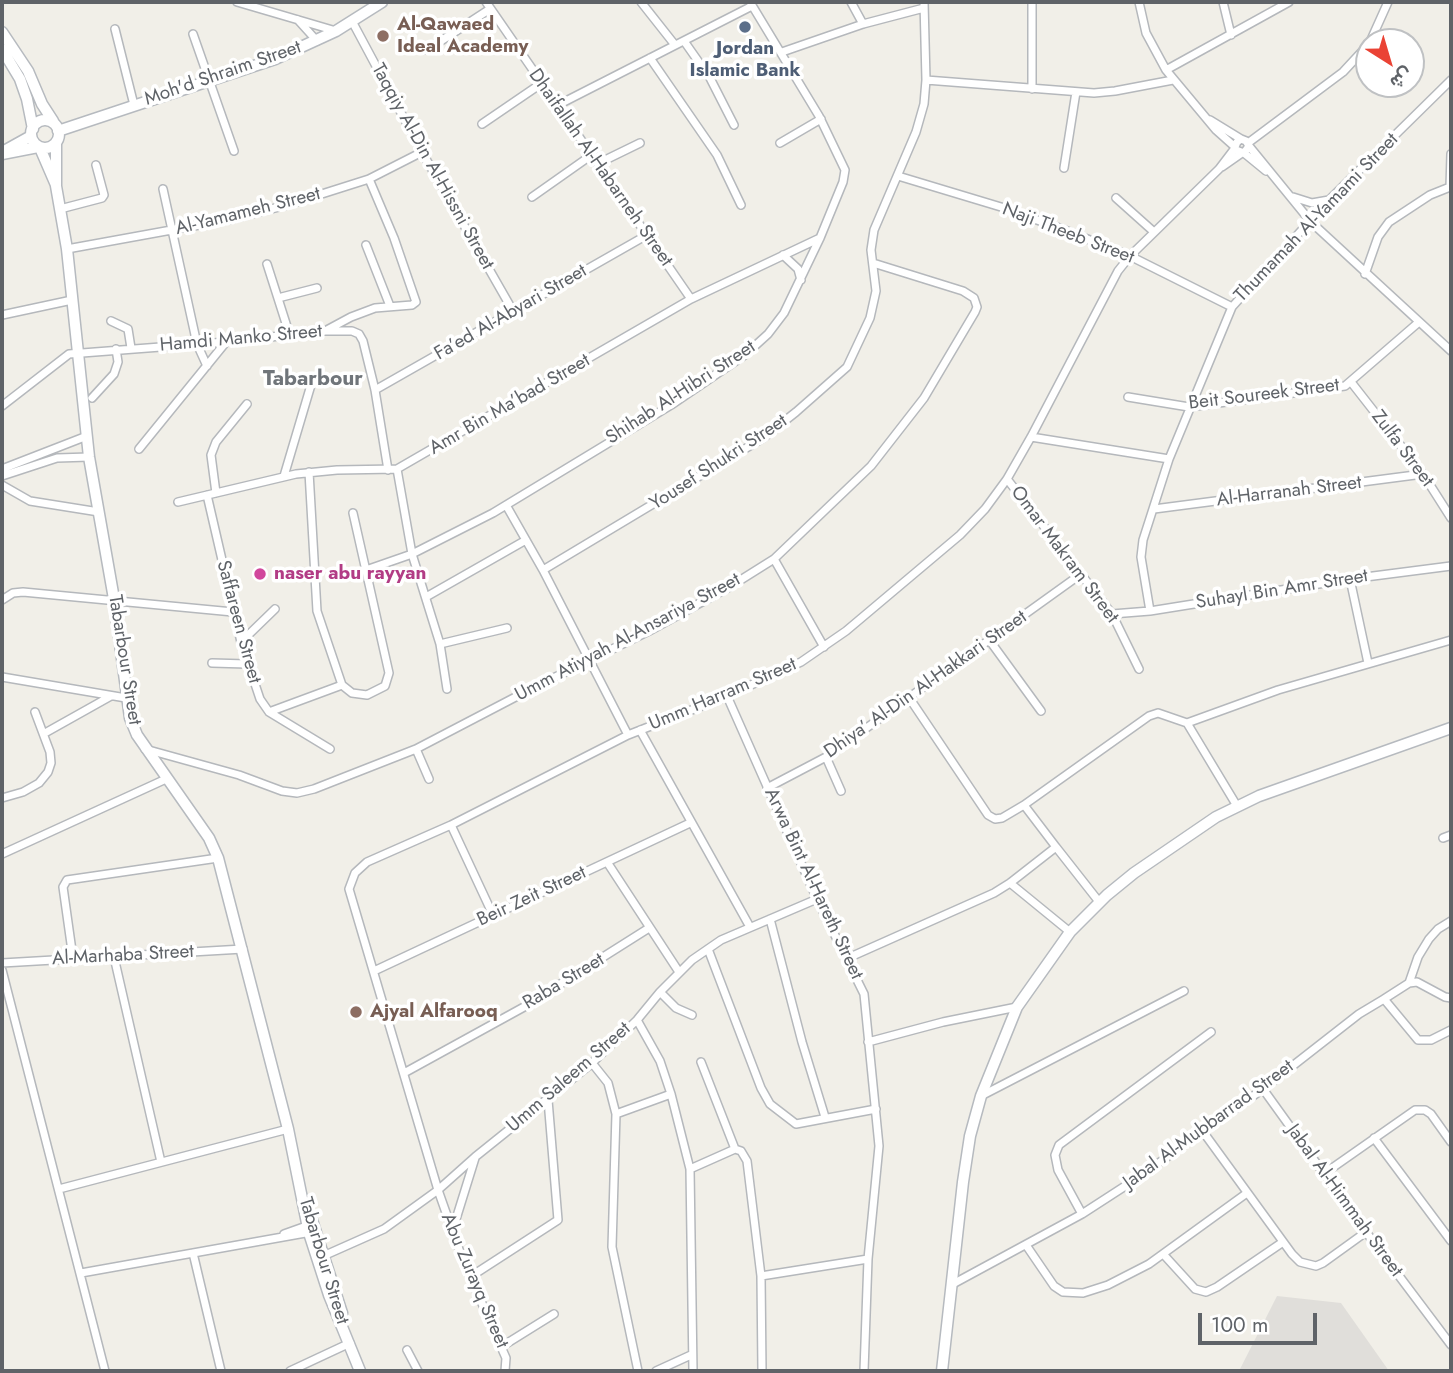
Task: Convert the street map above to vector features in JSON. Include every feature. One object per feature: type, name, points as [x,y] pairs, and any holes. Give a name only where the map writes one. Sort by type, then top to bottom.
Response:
[{"type":"street","points":[[237,2],[337,31]]},
{"type":"street","name":"Moh'd Shraim Street","points":[[56,126],[134,105],[275,60],[352,23],[382,2]]},
{"type":"street","points":[[640,2],[675,45]]},
{"type":"street","points":[[851,2],[863,24]]},
{"type":"street","points":[[1032,2],[1032,89]]},
{"type":"street","points":[[1139,2],[1146,33],[1173,80],[1207,117],[1275,178],[1311,222],[1451,351]]},
{"type":"street","points":[[1223,2],[1231,35]]},
{"type":"street","points":[[1167,70],[1289,2]]},
{"type":"street","name":"Umm Harram Street","points":[[1377,28],[1388,2]]},
{"type":"street","points":[[558,105],[751,4]]},
{"type":"street","name":"Shihab Al-Hibri Street","points":[[412,554],[506,505],[671,404],[746,354],[775,326],[791,303],[843,182],[845,170],[821,119],[751,4]]},
{"type":"street","points":[[427,50],[488,5]]},
{"type":"street","name":"Dhaifallah Al-Habarneh Street","points":[[488,5],[691,299]]},
{"type":"street","points":[[782,52],[924,5]]},
{"type":"street","name":"Yousef Shukri Street","points":[[543,570],[763,438],[841,374],[853,358],[870,318],[876,291],[871,250],[873,230],[898,176],[924,104],[924,5]]},
{"type":"street","points":[[297,20],[317,41]]},
{"type":"street","name":"Taqqiy Al-Din Al-Hissni Street","points":[[352,23],[513,311]]},
{"type":"street","points":[[115,29],[134,105]]},
{"type":"street","points":[[2,32],[28,71],[42,104],[56,126],[56,143],[47,148],[2,153]]},
{"type":"street","points":[[193,34],[234,151]]},
{"type":"street","points":[[684,41],[710,78],[734,125]]},
{"type":"street","points":[[2,49],[20,79],[27,99],[32,132],[39,147]]},
{"type":"street","points":[[650,58],[717,155],[741,205]]},
{"type":"street","name":"Umm Harram Street","points":[[438,1190],[349,890],[352,878],[367,862],[451,825],[628,735],[727,696],[801,662],[824,647],[960,535],[985,509],[1007,479],[1105,292],[1130,256],[1242,147],[1343,72],[1355,59]]},
{"type":"street","points":[[926,80],[1076,92],[1115,92],[1173,80]]},
{"type":"street","name":"Thumamah Al-Yamami Street","points":[[1150,611],[1141,553],[1169,459],[1232,307],[1329,200],[1451,80]]},
{"type":"street","points":[[482,124],[542,83]]},
{"type":"street","points":[[1064,168],[1076,92]]},
{"type":"street","points":[[780,143],[821,119]]},
{"type":"street","points":[[2,153],[32,132],[41,121],[56,126]]},
{"type":"street","name":"Tabarbour Street","points":[[56,143],[56,186],[67,249],[89,457],[114,599],[126,698],[134,729],[209,838],[218,858],[311,1228],[360,1371]]},
{"type":"street","points":[[599,163],[639,143]]},
{"type":"street","name":"Tabarbour Street","points":[[39,147],[56,186]]},
{"type":"street","name":"Al-Yamameh Street","points":[[67,249],[173,230],[276,207],[369,179],[422,152]]},
{"type":"street","points":[[1365,274],[1378,237],[1389,222],[1430,195],[1451,187],[1451,153]]},
{"type":"street","points":[[532,197],[593,154]]},
{"type":"street","points":[[60,209],[102,198],[104,195],[96,165]]},
{"type":"street","name":"Naji Theeb Street","points":[[898,176],[1001,208],[1130,256],[1232,307]]},
{"type":"street","points":[[324,331],[360,313],[390,306],[412,305],[416,302],[394,238],[369,179]]},
{"type":"street","points":[[163,189],[197,344],[207,366]]},
{"type":"street","points":[[1288,194],[1312,203],[1329,200]]},
{"type":"street","points":[[1116,198],[1154,232]]},
{"type":"street","name":"Fa’ed Al-Abyari Street","points":[[375,390],[647,235]]},
{"type":"street","name":"Amr Bin Ma’bad Street","points":[[178,502],[309,472],[392,470],[691,299],[820,238]]},
{"type":"street","points":[[366,245],[390,306]]},
{"type":"street","points":[[783,255],[798,269],[801,280]]},
{"type":"street","name":"Umm Atiyyah Al-Ansariya Street","points":[[145,748],[226,771],[282,791],[297,793],[314,789],[416,749],[684,613],[774,559],[871,466],[924,398],[977,307],[974,298],[963,291],[873,263]]},
{"type":"street","points":[[267,264],[290,336]]},
{"type":"street","points":[[278,298],[317,288]]},
{"type":"street","points":[[2,315],[72,300]]},
{"type":"street","points":[[111,321],[128,330],[131,348]]},
{"type":"street","name":"Beit Soureek Street","points":[[1128,397],[1189,407],[1343,386],[1419,322]]},
{"type":"street","name":"Hamdi Manko Street","points":[[2,406],[64,356],[78,352],[226,342],[324,331],[352,331],[359,334],[375,390],[412,554],[440,644],[447,689]]},
{"type":"street","points":[[138,449],[226,342]]},
{"type":"street","points":[[92,398],[114,374],[118,362],[116,349]]},
{"type":"street","name":"Zulfa Street","points":[[1351,382],[1423,474],[1451,518]]},
{"type":"street","points":[[284,476],[311,384]]},
{"type":"street","points":[[216,493],[211,454],[216,442],[247,404]]},
{"type":"street","points":[[2,469],[87,436]]},
{"type":"street","points":[[1031,437],[1169,459]]},
{"type":"street","points":[[2,476],[57,457],[89,457]]},
{"type":"street","points":[[309,472],[317,611],[342,685],[352,693],[367,695],[382,689],[388,679],[388,669],[353,513]]},
{"type":"street","name":"Al-Harranah Street","points":[[1154,509],[1423,474]]},
{"type":"street","name":"Omar Makram Street","points":[[1007,479],[1112,614],[1139,669]]},
{"type":"street","points":[[2,485],[30,501],[99,512]]},
{"type":"street","name":"Saffareen Street","points":[[207,495],[247,664],[260,699],[270,712]]},
{"type":"street","points":[[506,505],[591,660],[628,735]]},
{"type":"street","points":[[426,597],[526,540]]},
{"type":"street","points":[[366,570],[412,554]]},
{"type":"street","points":[[774,559],[824,647]]},
{"type":"street","name":"Suhayl Bin Amr Street","points":[[1112,614],[1150,611],[1451,566]]},
{"type":"street","name":"Dhiya’ Al-Din Al-Hakkari Street","points":[[767,788],[826,757],[1081,574]]},
{"type":"street","points":[[1350,579],[1368,663]]},
{"type":"street","points":[[2,600],[13,593],[23,592],[233,612]]},
{"type":"street","points":[[241,642],[275,609]]},
{"type":"street","points":[[440,644],[508,628]]},
{"type":"street","points":[[1187,723],[1278,690],[1451,640]]},
{"type":"street","points":[[990,641],[1041,711]]},
{"type":"street","points":[[212,663],[247,664]]},
{"type":"street","points":[[2,677],[126,698]]},
{"type":"street","points":[[270,712],[342,685]]},
{"type":"street","points":[[45,733],[112,696]]},
{"type":"street","name":"Arwa Bint Al-Hareth Street","points":[[727,696],[817,899],[864,994],[879,1146],[868,1259],[864,1371]]},
{"type":"street","points":[[910,699],[988,815],[995,819],[1002,818],[1024,805],[1153,714],[1162,714],[1187,723],[1237,806]]},
{"type":"street","points":[[2,799],[23,793],[39,783],[48,772],[51,763],[45,733],[35,712]]},
{"type":"street","points":[[270,712],[330,749]]},
{"type":"street","points":[[942,1371],[969,1146],[981,1096],[1017,1007],[1070,932],[1134,873],[1237,806],[1451,728]]},
{"type":"street","points":[[640,730],[690,824],[750,927]]},
{"type":"street","points":[[416,749],[429,779]]},
{"type":"street","points":[[826,757],[841,791]]},
{"type":"street","points":[[2,855],[166,779]]},
{"type":"street","points":[[1024,805],[1100,903]]},
{"type":"street","name":"Beir Zeit Street","points":[[374,971],[690,824]]},
{"type":"street","points":[[451,825],[493,915]]},
{"type":"street","points":[[848,958],[974,903],[1010,883],[1056,847]]},
{"type":"street","points":[[73,958],[63,887],[67,880],[218,858]]},
{"type":"street","points":[[607,862],[679,972]]},
{"type":"street","points":[[1010,883],[1070,932]]},
{"type":"street","name":"Umm Saleem Street","points":[[321,1260],[406,1215],[438,1190],[592,1063],[637,1020],[679,972],[708,949],[750,927],[817,899]]},
{"type":"street","points":[[770,919],[825,1117]]},
{"type":"street","points":[[1451,921],[1429,939],[1418,957],[1409,983],[1422,984],[1445,998],[1451,998]]},
{"type":"street","name":"Raba Street","points":[[404,1073],[534,1000],[649,928]]},
{"type":"street","name":"Al-Marhaba Street","points":[[2,963],[243,949]]},
{"type":"street","points":[[708,949],[764,1095],[770,1104],[792,1122],[801,1124],[825,1117],[876,1109]]},
{"type":"street","points":[[114,957],[161,1162]]},
{"type":"street","points":[[3,975],[105,1371]]},
{"type":"street","name":"Jabal Al-Mubbarrad Street","points":[[951,1285],[1082,1214],[1204,1133],[1350,1020],[1409,983]]},
{"type":"street","points":[[981,1096],[1184,991]]},
{"type":"street","points":[[660,992],[671,1005],[692,1015]]},
{"type":"street","points":[[1384,999],[1418,1040],[1430,1040],[1451,1030]]},
{"type":"street","points":[[868,1042],[943,1022],[1017,1007]]},
{"type":"street","points":[[637,1020],[656,1051],[671,1094],[690,1169],[693,1371]]},
{"type":"street","points":[[1082,1214],[1058,1170],[1055,1156],[1059,1145],[1211,1032]]},
{"type":"street","points":[[701,1062],[735,1149],[744,1154],[761,1276],[762,1371]]},
{"type":"street","points":[[592,1063],[608,1083],[616,1114],[612,1247],[638,1371]]},
{"type":"street","name":"Jabal Al-Himmah Street","points":[[1263,1089],[1451,1345]]},
{"type":"street","points":[[616,1114],[671,1094]]},
{"type":"street","points":[[470,1277],[558,1220],[548,1100]]},
{"type":"street","points":[[1325,1173],[1415,1110],[1425,1110],[1431,1114],[1451,1142]]},
{"type":"street","points":[[59,1189],[288,1129]]},
{"type":"street","points":[[1204,1133],[1300,1262],[1316,1266],[1324,1263],[1366,1232]]},
{"type":"street","points":[[1374,1138],[1451,1241]]},
{"type":"street","points":[[690,1169],[735,1149]]},
{"type":"street","points":[[452,1232],[475,1157]]},
{"type":"street","name":"Abu Zurayq Street","points":[[438,1190],[470,1277],[506,1358],[505,1371]]},
{"type":"street","points":[[1026,1245],[1054,1286],[1073,1294],[1108,1285],[1164,1255],[1247,1193]]},
{"type":"street","points":[[81,1273],[277,1237],[311,1228]]},
{"type":"street","points":[[1164,1255],[1195,1289],[1206,1292],[1283,1242]]},
{"type":"street","points":[[193,1253],[221,1371]]},
{"type":"street","points":[[761,1276],[868,1259]]},
{"type":"street","points":[[501,1347],[554,1314]]},
{"type":"street","points":[[1443,1333],[1451,1327]]},
{"type":"street","points":[[290,1371],[348,1339]]},
{"type":"street","points":[[407,1350],[418,1371]]},
{"type":"street","points":[[656,1371],[691,1355]]},
{"type":"shaded area","points":[[1277,1296],[1341,1303],[1389,1371],[1239,1371]]},
{"type":"place","name":"Jordan Islamic Bank","points":[[745,27]]},
{"type":"place","name":"Al-Qawaed Ideal Academy","points":[[383,36]]},
{"type":"place","name":"naser abu rayyan","points":[[260,574]]},
{"type":"place","name":"Ajyal Alfarooq","points":[[356,1012]]},
{"type":"district","name":"Tabarbour","points":[[313,380]]}]
